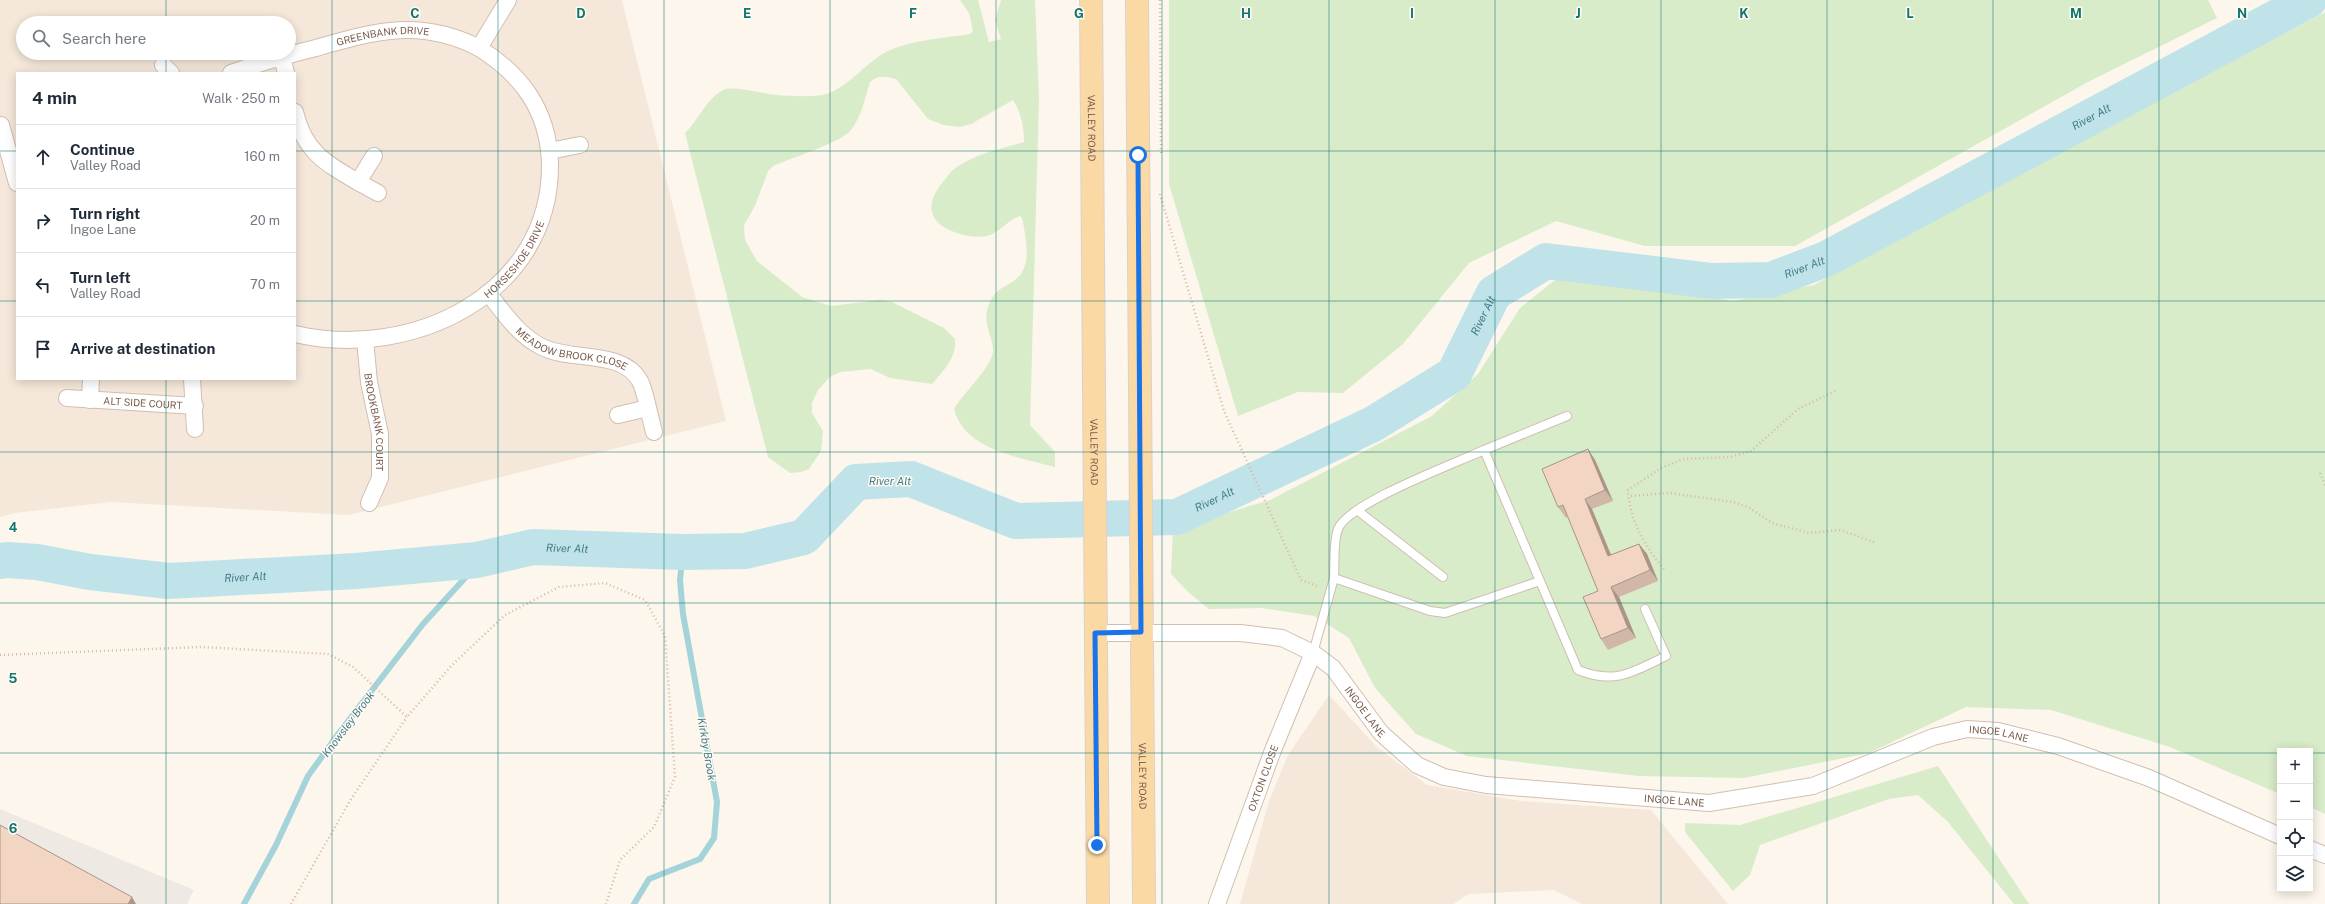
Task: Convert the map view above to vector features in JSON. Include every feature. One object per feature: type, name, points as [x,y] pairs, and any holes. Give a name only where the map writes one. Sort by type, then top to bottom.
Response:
[{"type":"main road","name":"VALLEY ROAD","points":[[1091,0],[1098,904]]},
{"type":"main road","name":"VALLEY ROAD","points":[[1137,0],[1144,904]]},
{"type":"street","points":[[479,48],[508,0]]},
{"type":"street","name":"GREENBANK DRIVE","points":[[296,53],[362,35],[394,29],[437,32],[459,39],[479,48]]},
{"type":"street","name":"HORSESHOE DRIVE","points":[[296,334],[330,340],[365,340],[412,332],[442,322],[473,304],[488,293],[510,273],[520,260],[540,223],[547,200],[550,176],[549,151],[539,111],[528,91],[514,74],[479,48]]},
{"type":"street","name":"GREENBANK DRIVE","points":[[234,72],[272,60]]},
{"type":"street","points":[[283,60],[286,72]]},
{"type":"street","points":[[296,117],[298,126],[312,150],[334,168],[378,194]]},
{"type":"street","points":[[0,124],[16,180]]},
{"type":"street","points":[[549,151],[580,145]]},
{"type":"street","points":[[358,182],[374,156]]},
{"type":"street","name":"MEADOW BROOK CLOSE","points":[[488,293],[516,328],[541,346],[565,355],[601,358],[626,366],[640,381],[654,432]]},
{"type":"street","name":"BROOKBANK COURT","points":[[365,340],[369,382],[380,434],[380,478],[369,502]]},
{"type":"street","name":"ALT SIDE COURT","points":[[90,400],[91,380]]},
{"type":"street","name":"ALT SIDE COURT","points":[[192,380],[196,429]]},
{"type":"street","name":"ALT SIDE COURT","points":[[68,398],[195,406]]},
{"type":"street","points":[[618,415],[648,408]]},
{"type":"street","name":"INGOE LANE","points":[[1095,633],[1240,633],[1282,638],[1313,653],[1333,668],[1381,733],[1417,765],[1444,777],[1486,785],[1709,803],[1813,786],[1933,737],[1967,729],[1998,731],[2058,746],[2149,778],[2277,835]]},
{"type":"street","name":"OXTON CLOSE","points":[[1217,904],[1273,750],[1313,653]]},
{"type":"street","points":[[2313,850],[2325,855]]},
{"type":"lane","points":[[1313,653],[1334,578],[1338,529],[1347,517],[1357,510],[1401,487],[1484,450],[1567,416]]},
{"type":"lane","points":[[1484,450],[1578,670],[1591,675],[1609,678],[1625,676],[1666,656],[1645,608]]},
{"type":"lane","points":[[1357,510],[1443,577]]},
{"type":"lane","points":[[1334,578],[1430,611],[1446,613],[1540,581]]},
{"type":"path","points":[[1160,0],[1161,157]]},
{"type":"path","points":[[1159,189],[1224,411],[1301,580],[1330,590]]},
{"type":"path","points":[[1664,569],[1648,550],[1636,525],[1629,509],[1628,490],[1661,468],[1683,459],[1730,457],[1750,451],[1798,409],[1837,390]]},
{"type":"path","points":[[2320,473],[2325,485]]},
{"type":"path","points":[[1631,496],[1669,493],[1726,501],[1750,508],[1772,523],[1809,533],[1840,530],[1874,542]]},
{"type":"path","points":[[291,904],[351,799],[407,717],[452,665],[505,615],[559,587],[605,583],[645,600],[665,636],[675,777],[654,827],[620,860],[606,904]]},
{"type":"path","points":[[0,655],[201,647],[328,654],[353,667],[407,717]]},
{"type":"shaded area","points":[[0,0],[622,0],[726,421],[349,515],[111,502],[15,513],[0,517]]},
{"type":"shaded area","points":[[1329,695],[1377,747],[1427,785],[1521,801],[1651,810],[1728,904],[1582,904],[1554,890],[1469,894],[1453,904],[1240,904],[1269,801],[1288,755]]},
{"type":"shaded area","points":[[0,809],[194,890],[187,904],[0,904]]},
{"type":"green space","points":[[960,0],[978,0],[989,42],[1001,39],[995,20],[1001,0],[1035,0],[1039,99],[1030,425],[1055,452],[1055,467],[1011,455],[982,443],[970,434],[960,423],[954,409],[982,373],[991,358],[993,347],[986,319],[988,307],[993,296],[999,290],[1015,280],[1024,268],[1027,251],[1022,218],[1020,216],[1015,218],[996,232],[980,237],[957,233],[940,225],[932,213],[931,207],[936,191],[954,169],[970,159],[1024,142],[1023,125],[1018,110],[1013,100],[971,124],[959,127],[944,125],[928,119],[896,79],[879,77],[870,82],[858,119],[846,135],[827,145],[773,166],[768,171],[755,206],[744,225],[745,240],[757,261],[802,297],[831,306],[880,300],[892,302],[944,328],[955,339],[954,352],[949,363],[932,384],[890,378],[871,369],[840,372],[830,377],[818,390],[812,403],[812,413],[823,431],[821,451],[809,469],[801,472],[790,473],[768,457],[685,133],[707,104],[723,90],[741,89],[788,96],[822,95],[831,93],[848,82],[881,55],[890,50],[939,38],[970,34],[973,31],[969,13]]},
{"type":"green space","points":[[1169,0],[2208,0],[2217,18],[2088,82],[1795,246],[1645,246],[1556,221],[1469,263],[1403,344],[1343,393],[1298,392],[1238,416],[1169,184]]},
{"type":"green space","points":[[2325,12],[2325,814],[2313,808],[2313,748],[2277,748],[2277,793],[2170,747],[2051,710],[1966,707],[1869,753],[1744,778],[1639,776],[1467,756],[1416,734],[1375,688],[1349,638],[1314,616],[1262,608],[1209,609],[1188,592],[1171,574],[1173,529],[1270,500],[1432,416],[1478,374],[1520,308],[1560,276],[1627,283],[1733,301],[1814,285],[1913,230]]},
{"type":"green space","points":[[1938,766],[2029,904],[2014,904],[1948,822],[1918,795],[1889,799],[1760,845],[1750,875],[1733,891],[1685,832],[1685,823],[1740,825]]},
{"type":"building","points":[[1588,449],[1605,490],[1585,499],[1608,556],[1639,544],[1650,570],[1611,587],[1628,628],[1601,639],[1583,597],[1598,591],[1563,505],[1558,507],[1542,469]]},
{"type":"building","points":[[0,825],[132,897],[128,904],[0,904]]},
{"type":"waterway","name":"River Alt","points":[[0,561],[37,562],[90,572],[169,581],[356,571],[477,560],[533,547],[683,552],[745,551],[804,537],[856,482],[911,479],[1016,521],[1177,517],[1373,424],[1454,374],[1494,293],[1546,261],[1712,281],[1771,280],[1826,259],[2309,0]]},
{"type":"waterway","name":"Kirkby Brook","points":[[634,904],[649,879],[700,859],[714,838],[717,802],[683,614],[680,580],[683,552]]},
{"type":"waterway","name":"Knowsley Brook","points":[[244,904],[276,845],[308,776],[339,733],[423,624],[465,578],[477,560]]},
{"type":"route","points":[[1097,845],[1095,633],[1141,632],[1138,155]]}]
